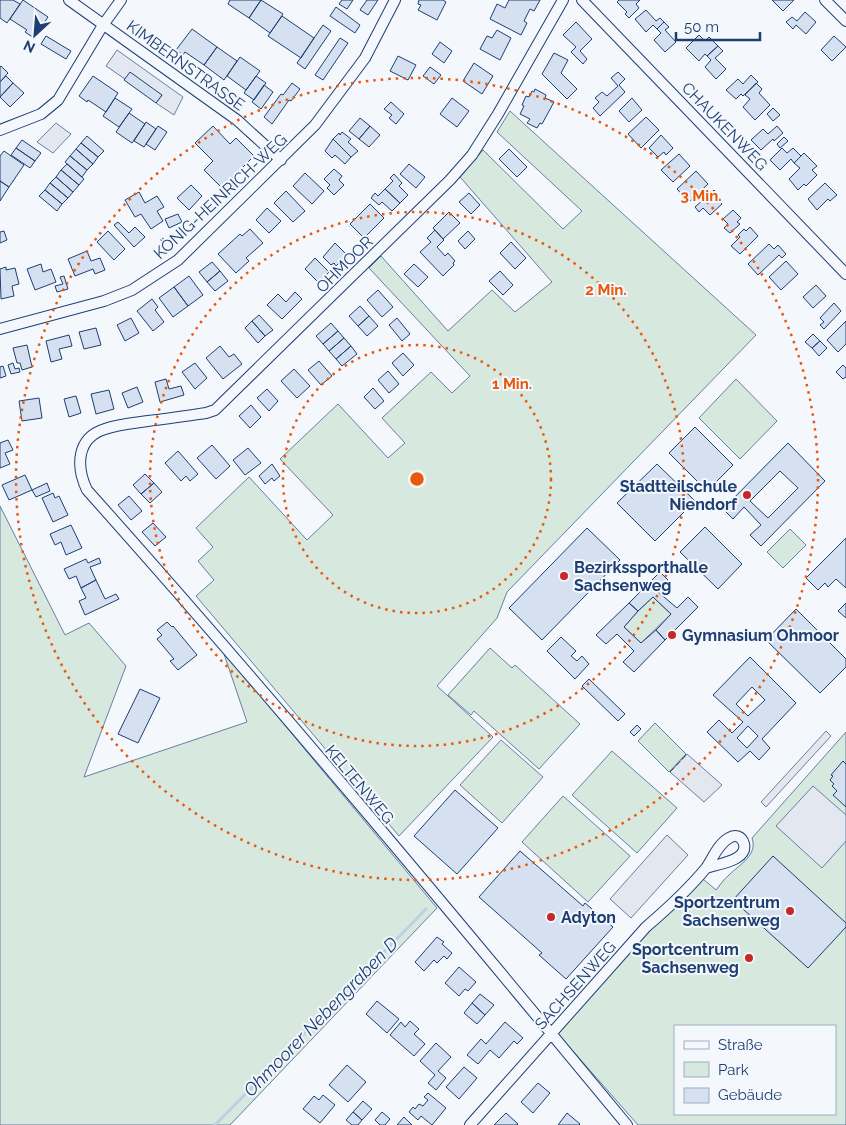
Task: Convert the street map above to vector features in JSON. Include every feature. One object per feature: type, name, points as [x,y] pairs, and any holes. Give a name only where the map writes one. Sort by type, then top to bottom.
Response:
[{"type":"street","name":"KIMBERNSTRASSE","points":[[69,0],[237,120],[281,160]]},
{"type":"street","points":[[0,130],[42,114],[58,100],[121,0]]},
{"type":"street","name":"KÖNIG-HEINRICH-WEG","points":[[0,329],[104,301],[132,290],[178,260],[315,125],[365,58],[395,0]]},
{"type":"street","name":"OHMOOR","points":[[80,459],[84,445],[94,435],[106,428],[215,410],[437,193],[472,155],[498,114],[563,0]]},
{"type":"street","name":"CHAUKENWEG","points":[[582,0],[846,274]]},
{"type":"street","points":[[825,0],[846,21]]},
{"type":"street","name":"KELTENWEG","points":[[80,459],[81,477],[87,490],[209,628],[446,906],[627,1125]]},
{"type":"street","name":"SACHSENWEG","points":[[470,1125],[646,927],[675,901],[706,868]]},
{"type":"green space","points":[[510,111],[756,335],[507,592],[497,618],[437,686],[493,737],[399,836],[196,596],[214,580],[198,561],[213,547],[196,528],[249,477],[307,540],[333,515],[280,459],[338,404],[388,458],[405,443],[382,418],[431,372],[452,393],[470,376],[369,268],[381,256],[448,331],[492,290],[515,312],[552,282],[460,177],[483,150],[563,229],[582,211],[497,132]]},
{"type":"green space","points":[[736,379],[777,421],[740,459],[699,418]]},
{"type":"green space","points":[[0,506],[65,635],[89,623],[126,666],[84,777],[247,722],[223,651],[437,908],[230,1125],[0,1125]]},
{"type":"green space","points":[[790,529],[806,545],[783,568],[767,552]]},
{"type":"green space","points":[[653,597],[671,614],[641,643],[624,627]]},
{"type":"green space","points":[[490,648],[512,668],[515,665],[580,724],[539,769],[474,711],[471,715],[448,695]]},
{"type":"green space","points":[[655,723],[686,754],[669,772],[638,741]]},
{"type":"green space","name":"Sportcentrum Sachsenweg","points":[[846,732],[846,1125],[638,1125],[557,1033],[649,931],[678,906],[703,879],[716,890],[725,878],[747,859],[753,844],[752,838]]},
{"type":"green space","points":[[501,740],[543,777],[502,823],[460,785]]},
{"type":"green space","points":[[612,751],[677,808],[637,853],[572,795]]},
{"type":"green space","points":[[563,796],[630,856],[588,902],[522,842]]},
{"type":"shaded area","points":[[117,50],[183,97],[174,115],[156,103],[162,95],[125,79],[106,66]]},
{"type":"shaded area","points":[[56,123],[71,134],[53,153],[37,142]]},
{"type":"shaded area","points":[[826,731],[831,736],[766,807],[761,802]]},
{"type":"shaded area","points":[[687,754],[722,785],[704,802],[670,772]]},
{"type":"shaded area","points":[[813,786],[846,815],[846,841],[822,868],[776,826]]},
{"type":"shaded area","points":[[667,835],[688,855],[631,918],[610,899]]},
{"type":"building","points":[[0,0],[13,0],[20,4],[7,23],[0,18]]},
{"type":"building","points":[[23,0],[48,17],[34,38],[25,32],[27,30],[10,19]]},
{"type":"building","points":[[230,0],[261,0],[249,18],[228,4]]},
{"type":"building","points":[[261,0],[283,14],[270,33],[249,18]]},
{"type":"building","points":[[342,0],[353,0],[347,9],[339,4]]},
{"type":"building","points":[[367,0],[378,0],[368,15],[360,10]]},
{"type":"building","points":[[419,0],[443,0],[446,2],[437,20],[418,10],[421,5],[418,4]]},
{"type":"building","points":[[509,0],[540,0],[534,11],[530,9],[524,21],[527,23],[521,35],[490,19],[497,4],[505,8]]},
{"type":"building","points":[[619,0],[640,0],[636,4],[639,8],[629,18],[625,14],[627,12],[617,2]]},
{"type":"building","points":[[772,0],[794,0],[783,11]]},
{"type":"building","points":[[336,7],[360,25],[355,33],[330,16]]},
{"type":"building","points":[[646,10],[656,21],[660,18],[664,22],[657,29],[653,25],[646,32],[635,19]]},
{"type":"building","points":[[805,12],[816,22],[806,34],[796,25],[793,29],[786,22],[792,17],[797,21]]},
{"type":"building","points":[[282,16],[314,38],[301,58],[268,36]]},
{"type":"building","points":[[576,22],[592,39],[580,51],[587,59],[583,64],[571,52],[576,47],[563,35]]},
{"type":"building","points":[[664,22],[669,27],[665,30],[676,42],[665,52],[654,40],[661,33],[657,29]]},
{"type":"building","points":[[323,25],[331,31],[305,69],[297,63]]},
{"type":"building","points":[[192,29],[217,47],[204,65],[185,52],[183,55],[176,50]]},
{"type":"building","points":[[497,30],[511,38],[500,60],[480,49],[487,36],[492,38]]},
{"type":"building","points":[[699,35],[705,41],[709,37],[718,46],[707,56],[705,54],[699,61],[686,48]]},
{"type":"building","points":[[46,36],[71,51],[66,59],[41,44]]},
{"type":"building","points":[[834,36],[846,47],[832,61],[821,50]]},
{"type":"building","points":[[340,38],[348,43],[323,80],[315,75]]},
{"type":"building","points":[[440,42],[452,51],[444,63],[432,54]]},
{"type":"building","points":[[718,46],[723,51],[715,58],[726,69],[716,79],[705,67],[711,60],[707,56]]},
{"type":"building","points":[[217,47],[237,61],[224,80],[204,65]]},
{"type":"building","points":[[554,53],[568,60],[561,73],[577,89],[567,99],[542,74]]},
{"type":"building","points":[[398,56],[416,65],[408,80],[390,71]]},
{"type":"building","points":[[240,57],[260,71],[246,90],[227,76]]},
{"type":"building","points":[[474,63],[493,76],[482,94],[463,81]]},
{"type":"building","points":[[0,67],[8,73],[0,82]]},
{"type":"building","points":[[430,67],[441,75],[434,84],[423,76]]},
{"type":"building","points":[[130,72],[162,95],[156,103],[124,80]]},
{"type":"building","points":[[618,72],[625,79],[619,85],[625,92],[600,116],[593,108],[599,102],[595,98],[602,92],[607,96],[618,86],[611,78]]},
{"type":"building","points":[[751,75],[758,82],[743,96],[741,94],[736,99],[726,90],[738,79],[743,84]]},
{"type":"building","points":[[6,76],[13,83],[0,97],[0,82]]},
{"type":"building","points":[[93,76],[118,93],[106,112],[79,96]]},
{"type":"building","points":[[256,76],[266,83],[254,100],[244,93]]},
{"type":"building","points":[[13,83],[24,93],[10,107],[0,97]]},
{"type":"building","points":[[292,83],[300,89],[291,101],[289,100],[272,124],[264,117]]},
{"type":"building","points":[[756,83],[762,89],[759,93],[770,105],[755,120],[743,107],[750,99],[745,95]]},
{"type":"building","points":[[264,85],[273,92],[261,109],[252,102]]},
{"type":"building","points":[[535,89],[546,95],[545,98],[554,102],[542,124],[540,123],[537,128],[527,123],[530,119],[520,114],[526,96],[529,97]]},
{"type":"building","points":[[115,98],[132,109],[119,127],[103,116]]},
{"type":"building","points":[[452,98],[469,111],[457,127],[440,114]]},
{"type":"building","points":[[632,98],[642,110],[629,122],[619,111]]},
{"type":"building","points":[[391,102],[404,114],[396,124],[389,118],[392,115],[384,109]]},
{"type":"building","points":[[773,108],[780,115],[773,121],[767,114]]},
{"type":"building","points":[[129,113],[145,124],[132,143],[116,132]]},
{"type":"building","points":[[646,117],[659,130],[641,148],[628,134]]},
{"type":"building","points":[[360,118],[370,126],[359,139],[349,131]]},
{"type":"building","points":[[146,122],[156,129],[144,147],[134,141]]},
{"type":"building","points":[[158,126],[167,132],[155,150],[146,144]]},
{"type":"building","points":[[213,126],[230,144],[236,138],[254,156],[222,188],[204,170],[213,161],[195,143]]},
{"type":"building","points":[[370,126],[380,135],[369,147],[359,139]]},
{"type":"building","points":[[777,126],[783,133],[761,150],[751,140],[763,129],[768,134]]},
{"type":"building","points":[[342,132],[351,139],[348,142],[358,151],[351,157],[333,139]]},
{"type":"building","points":[[661,135],[673,148],[666,155],[664,152],[658,157],[649,148]]},
{"type":"building","points":[[87,136],[104,151],[98,157],[81,143]]},
{"type":"building","points":[[784,137],[788,141],[780,148],[777,144]]},
{"type":"building","points":[[333,139],[351,157],[345,164],[335,155],[332,158],[325,151]]},
{"type":"building","points":[[22,140],[41,153],[35,161],[16,148]]},
{"type":"building","points":[[81,143],[98,157],[93,164],[76,149]]},
{"type":"building","points":[[16,148],[35,161],[30,168],[11,155]]},
{"type":"building","points":[[782,148],[787,153],[793,148],[801,156],[794,163],[791,159],[780,170],[770,160]]},
{"type":"building","points":[[76,149],[93,164],[87,170],[70,156]]},
{"type":"building","points":[[509,149],[527,167],[517,177],[499,159]]},
{"type":"building","points":[[4,151],[24,165],[9,187],[0,181],[0,156]]},
{"type":"building","points":[[804,153],[817,166],[812,170],[817,175],[806,186],[804,184],[798,190],[789,179],[800,168],[794,163]]},
{"type":"building","points":[[679,154],[690,166],[673,182],[661,170]]},
{"type":"building","points":[[70,156],[87,170],[82,177],[65,162]]},
{"type":"building","points":[[67,164],[84,179],[79,185],[61,170]]},
{"type":"building","points":[[409,164],[425,177],[416,188],[400,174]]},
{"type":"building","points":[[334,169],[342,176],[339,180],[344,185],[334,195],[327,188],[330,185],[324,179]]},
{"type":"building","points":[[61,170],[79,185],[73,192],[56,177]]},
{"type":"building","points":[[696,171],[708,184],[689,202],[677,189]]},
{"type":"building","points":[[305,173],[324,191],[312,204],[293,186]]},
{"type":"building","points":[[394,174],[402,183],[399,186],[408,195],[400,203],[385,189],[393,181],[390,178]]},
{"type":"building","points":[[56,177],[73,192],[68,198],[50,183]]},
{"type":"building","points":[[0,181],[9,187],[0,201]]},
{"type":"building","points":[[50,183],[68,198],[62,204],[45,190]]},
{"type":"building","points":[[825,183],[837,195],[830,201],[828,199],[817,210],[808,199]]},
{"type":"building","points":[[191,185],[202,196],[189,210],[177,198]]},
{"type":"building","points":[[385,189],[400,203],[392,211],[382,202],[379,205],[371,198],[375,193],[378,196]]},
{"type":"building","points":[[45,190],[62,204],[57,211],[39,196]]},
{"type":"building","points":[[714,190],[718,194],[716,197],[722,204],[710,215],[703,208],[699,212],[695,207]]},
{"type":"building","points":[[286,191],[305,211],[293,222],[274,203]]},
{"type":"building","points":[[139,192],[145,203],[157,196],[164,207],[157,211],[163,221],[151,229],[141,214],[135,217],[125,200]]},
{"type":"building","points":[[469,193],[480,205],[471,214],[459,202]]},
{"type":"building","points":[[370,204],[384,218],[364,238],[350,224]]},
{"type":"building","points":[[267,208],[281,221],[269,233],[256,220]]},
{"type":"building","points":[[733,210],[741,218],[737,222],[740,224],[730,233],[724,228],[728,224],[723,219]]},
{"type":"building","points":[[449,212],[460,223],[443,239],[433,228]]},
{"type":"building","points":[[178,214],[182,222],[169,228],[165,219]]},
{"type":"building","points":[[118,222],[129,233],[135,227],[145,237],[134,247],[114,225]]},
{"type":"building","points":[[750,227],[758,236],[740,254],[731,246],[740,237],[738,235],[744,229],[746,231]]},
{"type":"building","points":[[250,229],[263,243],[246,258],[249,261],[236,273],[218,254],[240,234],[242,236]]},
{"type":"building","points":[[435,230],[444,240],[437,247],[445,256],[448,253],[455,261],[454,265],[443,276],[420,252],[431,242],[427,238]]},
{"type":"building","points":[[4,231],[7,240],[0,243],[0,232]]},
{"type":"building","points":[[108,231],[125,249],[114,260],[97,242]]},
{"type":"building","points":[[468,231],[475,239],[465,249],[458,241]]},
{"type":"building","points":[[511,242],[526,258],[515,269],[500,253]]},
{"type":"building","points":[[335,243],[347,255],[336,266],[334,263],[331,265],[323,257]]},
{"type":"building","points":[[769,244],[774,249],[778,245],[786,254],[782,258],[779,255],[758,275],[748,264]]},
{"type":"building","points":[[87,251],[91,261],[100,258],[105,270],[95,274],[93,269],[75,276],[68,259]]},
{"type":"building","points":[[315,258],[329,272],[319,283],[305,269]]},
{"type":"building","points":[[786,261],[798,274],[781,290],[769,277]]},
{"type":"building","points":[[212,262],[220,271],[207,282],[199,272]]},
{"type":"building","points":[[41,264],[43,272],[51,269],[56,282],[35,290],[27,269]]},
{"type":"building","points":[[414,264],[428,277],[418,287],[404,274]]},
{"type":"building","points":[[6,267],[6,270],[15,268],[19,284],[12,286],[14,296],[1,299],[0,269]]},
{"type":"building","points":[[220,271],[228,281],[215,291],[207,282]]},
{"type":"building","points":[[500,271],[513,285],[503,295],[489,281]]},
{"type":"building","points":[[64,276],[68,289],[57,292],[55,286],[63,284],[60,277]]},
{"type":"building","points":[[189,276],[203,295],[188,306],[174,287]]},
{"type":"building","points":[[816,285],[826,296],[813,308],[803,297]]},
{"type":"building","points":[[174,287],[188,306],[173,317],[159,298]]},
{"type":"building","points":[[378,290],[393,307],[382,317],[367,300]]},
{"type":"building","points":[[295,292],[302,299],[282,319],[267,305],[278,294],[286,302]]},
{"type":"building","points":[[152,299],[158,307],[155,310],[164,322],[153,331],[137,311]]},
{"type":"building","points":[[834,303],[841,311],[824,329],[820,325],[824,322],[820,318]]},
{"type":"building","points":[[360,306],[369,316],[358,326],[349,316]]},
{"type":"building","points":[[259,315],[273,330],[265,336],[252,321]]},
{"type":"building","points":[[369,316],[378,326],[367,336],[358,326]]},
{"type":"building","points":[[131,318],[139,333],[125,341],[117,325]]},
{"type":"building","points":[[397,318],[410,334],[402,341],[389,325]]},
{"type":"building","points":[[252,321],[265,336],[258,343],[245,328]]},
{"type":"building","points":[[846,321],[846,344],[838,352],[827,340]]},
{"type":"building","points":[[331,323],[338,331],[323,344],[316,336]]},
{"type":"building","points":[[96,328],[101,345],[84,349],[79,332]]},
{"type":"building","points":[[338,331],[344,338],[329,351],[323,344]]},
{"type":"building","points":[[813,334],[820,341],[812,348],[805,342]]},
{"type":"building","points":[[69,335],[72,346],[59,349],[62,359],[51,362],[46,341]]},
{"type":"building","points":[[344,338],[351,346],[336,359],[329,351]]},
{"type":"building","points":[[820,341],[827,348],[819,356],[812,348]]},
{"type":"building","points":[[27,345],[32,367],[22,370],[20,363],[17,363],[13,348]]},
{"type":"building","points":[[220,346],[229,357],[234,354],[242,364],[223,379],[206,358]]},
{"type":"building","points":[[351,346],[357,354],[342,366],[336,359]]},
{"type":"building","points":[[403,353],[414,365],[403,376],[392,363]]},
{"type":"building","points":[[319,361],[332,376],[321,385],[308,370]]},
{"type":"building","points":[[13,363],[15,369],[19,368],[20,372],[11,374],[8,365]]},
{"type":"building","points":[[195,363],[207,378],[195,389],[182,372]]},
{"type":"building","points":[[843,365],[846,368],[846,377],[843,379],[836,372]]},
{"type":"building","points":[[3,366],[6,376],[0,378],[0,367]]},
{"type":"building","points":[[294,369],[310,386],[297,398],[281,381]]},
{"type":"building","points":[[388,371],[399,384],[389,393],[378,380]]},
{"type":"building","points":[[166,379],[169,389],[181,386],[184,395],[160,402],[155,382]]},
{"type":"building","points":[[137,387],[143,402],[128,408],[122,393]]},
{"type":"building","points":[[373,388],[384,401],[375,409],[364,397]]},
{"type":"building","points":[[267,389],[278,401],[269,411],[257,398]]},
{"type":"building","points":[[109,390],[114,409],[96,414],[91,394]]},
{"type":"building","points":[[76,396],[81,413],[69,417],[64,399]]},
{"type":"building","points":[[39,398],[42,418],[22,421],[19,401]]},
{"type":"building","points":[[251,405],[261,417],[250,428],[239,416]]},
{"type":"building","points":[[695,427],[733,465],[707,491],[669,453]]},
{"type":"building","points":[[8,440],[13,450],[5,453],[10,464],[0,468],[0,443]]},
{"type":"building","name":"Stadtteilschule Niendorf","points":[[788,443],[825,481],[761,546],[750,535],[761,525],[744,507],[733,519],[723,509]],"holes":[[[780,471],[798,488],[768,518],[750,501]]]},
{"type":"building","points":[[212,445],[230,466],[216,479],[197,458]]},
{"type":"building","points":[[248,448],[261,463],[245,475],[233,460]]},
{"type":"building","points":[[178,451],[198,474],[190,481],[186,476],[181,481],[165,463]]},
{"type":"building","points":[[272,464],[280,476],[274,481],[272,478],[265,484],[259,476]]},
{"type":"building","points":[[657,464],[695,501],[655,541],[617,503]]},
{"type":"building","points":[[145,474],[154,483],[141,494],[133,485]]},
{"type":"building","points":[[25,475],[32,490],[9,500],[2,485]]},
{"type":"building","points":[[47,483],[50,491],[36,497],[32,490]]},
{"type":"building","points":[[154,483],[162,492],[150,503],[141,494]]},
{"type":"building","points":[[53,493],[55,498],[59,496],[68,515],[53,522],[42,498]]},
{"type":"building","points":[[129,496],[142,511],[131,520],[118,505]]},
{"type":"building","points":[[153,523],[166,537],[155,546],[142,532]]},
{"type":"building","points":[[71,525],[82,548],[66,555],[61,542],[55,545],[50,534]]},
{"type":"building","points":[[705,527],[742,564],[718,589],[680,552]]},
{"type":"building","points":[[587,528],[620,560],[542,640],[509,608]]},
{"type":"building","points":[[846,538],[846,588],[836,579],[828,587],[825,583],[818,590],[806,578]]},
{"type":"building","points":[[99,558],[101,563],[90,567],[96,580],[81,588],[76,576],[69,579],[64,569],[86,559],[88,563]]},
{"type":"building","points":[[660,572],[668,580],[657,591],[677,608],[688,597],[698,607],[665,640],[656,630],[671,614],[653,597],[638,611],[629,603]]},
{"type":"building","points":[[96,580],[105,599],[116,594],[119,599],[85,615],[79,601],[86,598],[81,588]]},
{"type":"building","points":[[629,603],[638,611],[624,627],[641,643],[656,630],[665,640],[634,672],[623,662],[634,651],[617,634],[606,644],[596,635]]},
{"type":"building","points":[[846,603],[846,618],[838,611]]},
{"type":"building","points":[[796,609],[846,659],[846,667],[820,693],[766,640]]},
{"type":"building","points":[[167,622],[173,626],[197,655],[178,670],[170,661],[174,659],[157,639],[162,635],[157,630]]},
{"type":"building","points":[[561,637],[576,651],[571,656],[577,661],[582,656],[589,664],[575,679],[547,651]]},
{"type":"building","points":[[750,657],[796,703],[762,739],[770,748],[759,760],[750,751],[738,762],[707,732],[719,720],[732,733],[743,722],[713,695]],"holes":[[[752,687],[765,700],[748,716],[736,704]],[[748,726],[758,736],[747,748],[737,738]]]},
{"type":"building","points":[[589,679],[625,714],[618,721],[582,686]]},
{"type":"building","points":[[140,689],[160,698],[138,743],[118,734]]},
{"type":"building","points":[[637,725],[641,729],[634,736],[630,732]]},
{"type":"building","points":[[843,761],[846,764],[846,807],[833,795],[837,791],[832,786],[834,784],[830,780],[833,776],[831,775]]},
{"type":"building","points":[[455,790],[498,828],[457,874],[414,836]]},
{"type":"building","name":"Adyton","points":[[520,851],[583,906],[585,903],[613,927],[566,979],[539,955],[542,953],[479,897]]},
{"type":"building","name":"Sportzentrum Sachsenweg","points":[[773,856],[846,923],[846,927],[808,968],[733,900]]},
{"type":"building","points":[[437,937],[444,942],[442,944],[452,953],[447,959],[444,956],[437,963],[434,960],[424,971],[415,962]]},
{"type":"building","points":[[459,967],[476,982],[468,991],[465,989],[459,996],[445,983]]},
{"type":"building","points":[[480,994],[494,1005],[485,1015],[472,1003]]},
{"type":"building","points":[[377,1001],[399,1019],[387,1033],[366,1014]]},
{"type":"building","points":[[472,1003],[485,1015],[477,1024],[464,1013]]},
{"type":"building","points":[[410,1021],[419,1029],[414,1034],[425,1044],[414,1056],[390,1035],[401,1022],[405,1027]]},
{"type":"building","points":[[505,1022],[523,1038],[517,1044],[514,1041],[499,1058],[490,1050],[478,1064],[467,1055],[481,1039],[486,1044]]},
{"type":"building","points":[[436,1043],[451,1057],[438,1071],[446,1078],[436,1090],[428,1083],[435,1075],[420,1061]]},
{"type":"building","points":[[347,1065],[366,1082],[348,1102],[329,1085]]},
{"type":"building","points":[[464,1067],[477,1078],[459,1099],[446,1087]]},
{"type":"building","points":[[538,1083],[550,1093],[533,1113],[521,1102]]},
{"type":"building","points":[[428,1093],[446,1108],[432,1125],[421,1116],[418,1120],[409,1112],[419,1104],[423,1106],[428,1100],[424,1097]]},
{"type":"building","points":[[323,1095],[335,1105],[320,1123],[303,1109],[314,1096],[319,1100]]},
{"type":"building","points":[[363,1101],[372,1109],[362,1120],[353,1112]]},
{"type":"building","points":[[353,1112],[362,1120],[358,1125],[352,1125],[346,1120]]},
{"type":"building","points":[[382,1112],[390,1119],[385,1125],[380,1125],[375,1120]]},
{"type":"building","points":[[506,1113],[518,1124],[494,1125]]},
{"type":"building","points":[[567,1113],[580,1124],[558,1125]]},
{"type":"building","points":[[404,1117],[412,1125],[397,1125]]},
{"type":"waterway","name":"Ohmoorer Nebengraben D","points":[[215,1125],[426,909]]},
{"type":"fence","points":[[670,772],[687,754]]},
{"type":"place","name":"Stadtteilschule Niendorf","points":[[747,495]]},
{"type":"place","name":"Bezirkssporthalle Sachsenweg","points":[[564,576]]},
{"type":"place","name":"Gymnasium Ohmoor","points":[[672,635]]},
{"type":"place","name":"Sportzentrum Sachsenweg","points":[[790,911]]},
{"type":"place","name":"Adyton","points":[[551,917]]},
{"type":"place","name":"Sportcentrum Sachsenweg","points":[[749,958]]}]
